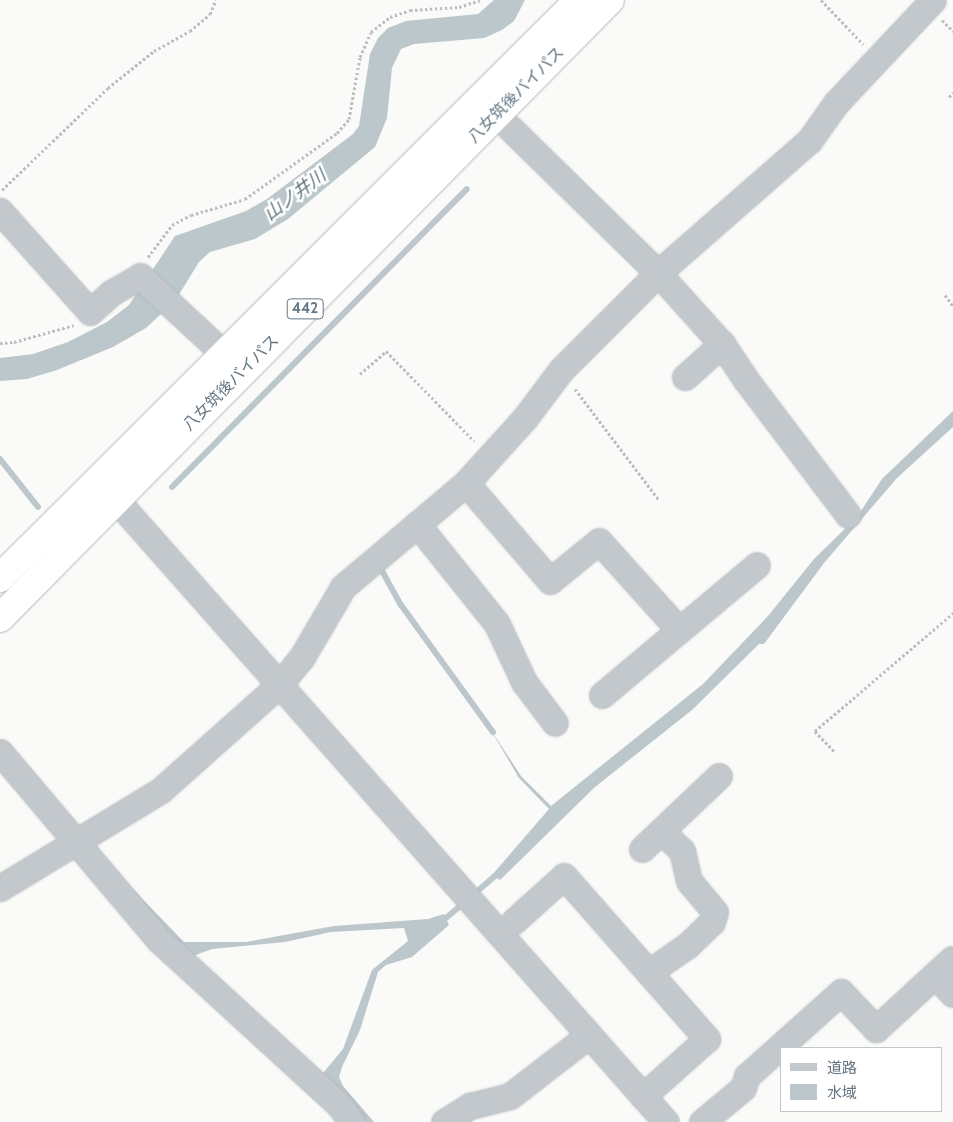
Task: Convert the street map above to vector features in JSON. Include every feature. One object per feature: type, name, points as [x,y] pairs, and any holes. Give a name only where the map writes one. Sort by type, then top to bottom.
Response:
[{"type":"highway","name":"八女筑後バイパス","points":[[0,578],[579,0]]},
{"type":"highway","name":"八女筑後バイパス","points":[[0,618],[610,0]]},
{"type":"street","points":[[0,888],[161,790],[280,684],[302,657],[343,587],[466,482],[525,418],[561,370],[658,273],[809,141],[836,103],[933,0]]},
{"type":"street","points":[[510,128],[658,273],[722,344],[746,380],[848,515]]},
{"type":"street","points":[[0,211],[90,312],[111,292],[140,276],[212,343]]},
{"type":"street","points":[[685,377],[722,344]]},
{"type":"street","points":[[98,480],[666,1122]]},
{"type":"street","points":[[466,482],[550,581],[598,541],[679,630]]},
{"type":"street","points":[[417,524],[497,624],[524,682],[555,722]]},
{"type":"street","points":[[602,695],[757,565]]},
{"type":"street","points":[[0,752],[74,843],[160,940],[339,1105],[352,1122]]},
{"type":"street","points":[[642,849],[718,776]]},
{"type":"street","points":[[648,972],[688,945],[712,922],[715,912],[689,882],[682,852],[661,831]]},
{"type":"street","points":[[514,921],[564,876],[708,1038],[643,1096]]},
{"type":"street","points":[[801,1041],[841,992],[876,1029],[944,967],[953,994]]},
{"type":"street","points":[[444,1122],[470,1106],[510,1096],[589,1035]]},
{"type":"street","points":[[702,1122],[743,1088],[747,1076],[780,1055]]},
{"type":"path","points":[[0,192],[108,88],[154,51],[190,30],[210,14],[216,0]]},
{"type":"path","points":[[140,276],[148,257],[172,225],[191,216],[245,199],[337,133],[349,119],[360,57],[371,32],[390,17],[410,10],[459,7],[480,0]]},
{"type":"path","points":[[821,0],[877,59]]},
{"type":"path","points":[[949,97],[953,93]]},
{"type":"path","points":[[946,295],[953,306]]},
{"type":"path","points":[[0,343],[67,328],[85,318],[90,312]]},
{"type":"path","points":[[360,374],[386,351],[489,456]]},
{"type":"path","points":[[561,370],[659,500]]},
{"type":"path","points":[[834,751],[815,731],[953,613]]},
{"type":"water","name":"山ノ井川","points":[[494,0],[525,0],[514,21],[502,30],[484,38],[414,44],[401,49],[392,68],[387,118],[375,147],[288,219],[255,239],[210,252],[199,262],[175,301],[146,328],[113,347],[57,370],[27,379],[0,381],[0,358],[33,354],[68,342],[107,322],[129,305],[175,236],[246,211],[267,199],[353,134],[359,126],[370,54],[378,38],[388,28],[406,21],[478,14]]},
{"type":"water","points":[[953,411],[953,427],[897,478],[824,563],[764,644],[759,644],[692,710],[595,787],[500,880],[492,875],[549,809],[519,778],[489,727],[521,776],[551,806],[703,684],[768,616],[814,559],[857,517],[882,479]]},
{"type":"water","points":[[92,847],[184,942],[246,942],[334,926],[428,919],[444,914],[449,925],[412,957],[386,965],[378,972],[360,1030],[342,1067],[339,1077],[343,1086],[374,1122],[360,1122],[323,1079],[323,1073],[343,1049],[372,970],[408,941],[404,928],[331,932],[285,942],[212,949],[193,956],[186,953]]},
{"type":"waterway","points":[[172,487],[467,189]]},
{"type":"waterway","points":[[0,459],[38,507]]},
{"type":"waterway","points":[[382,571],[401,605],[493,732]]},
{"type":"waterway","points":[[473,895],[499,872]]},
{"type":"waterway","points":[[440,923],[465,902]]}]
